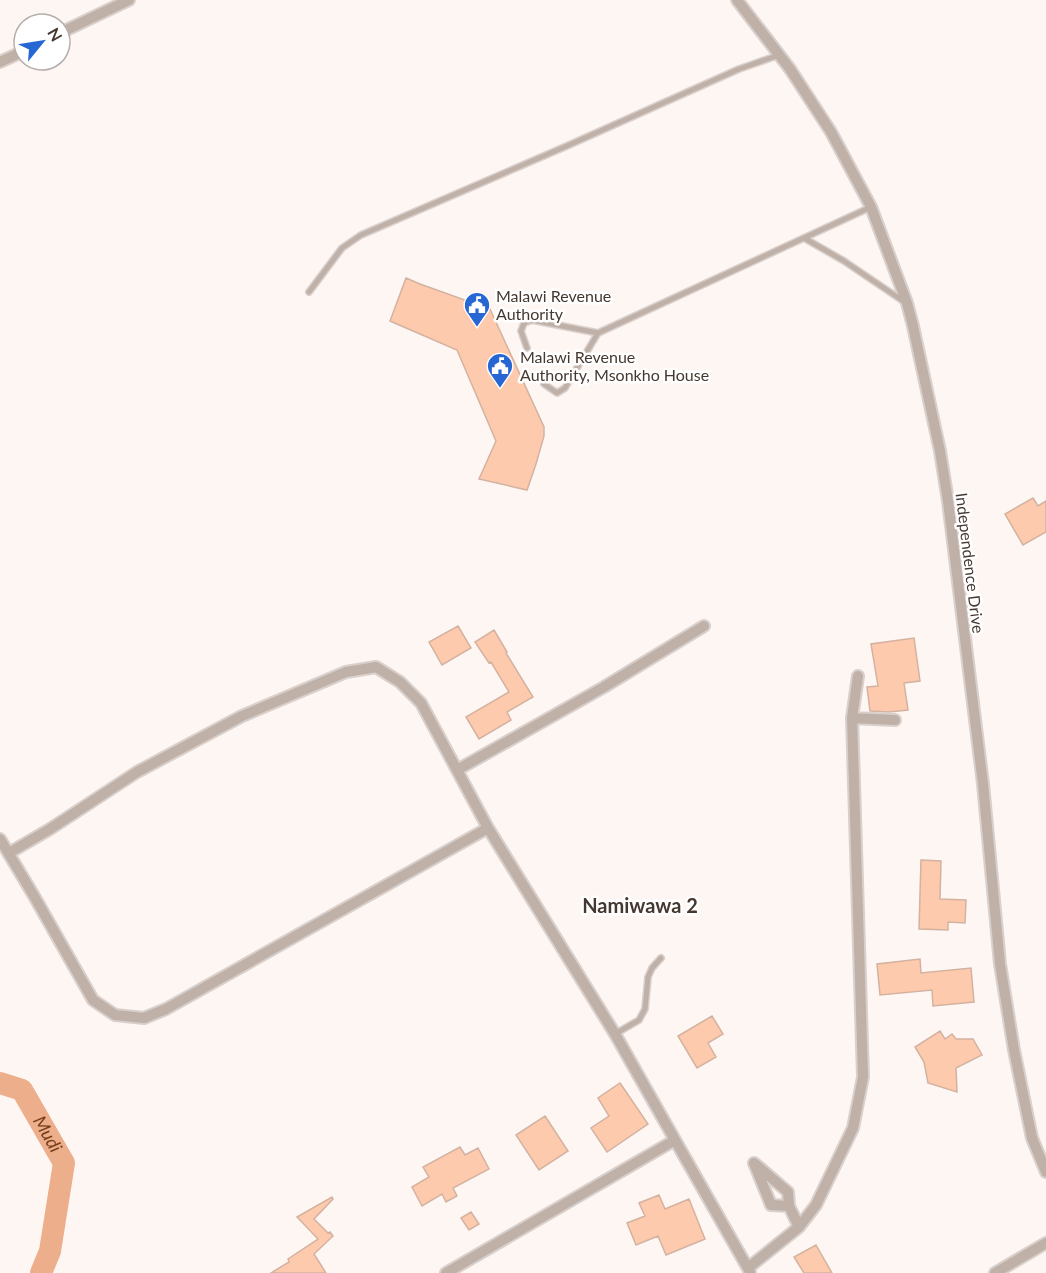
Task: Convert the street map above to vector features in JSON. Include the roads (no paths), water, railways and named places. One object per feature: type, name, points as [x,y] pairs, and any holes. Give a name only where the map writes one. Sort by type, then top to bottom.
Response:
[{"type":"street","points":[[72,27],[129,0]]},
{"type":"street","name":"Independence Drive","points":[[737,0],[804,89],[831,132],[871,207],[914,326],[948,501],[983,784],[1000,964],[1032,1138],[1046,1172]]},
{"type":"street","points":[[457,770],[604,687],[704,626]]},
{"type":"street","points":[[9,853],[148,766],[242,716],[346,672],[376,668],[400,682],[421,703],[488,828],[615,1034],[749,1271],[799,1227],[816,1206],[853,1128],[863,1077],[852,718],[858,676]]},
{"type":"street","points":[[852,718],[895,720]]},
{"type":"street","points":[[0,839],[93,1000],[115,1015],[144,1018],[166,1009],[488,828]]},
{"type":"street","points":[[446,1273],[675,1140]]},
{"type":"street","points":[[789,1206],[799,1227]]},
{"type":"street","points":[[995,1273],[1046,1243]]},
{"type":"lane","points":[[309,292],[342,248],[361,235],[739,69],[779,55]]},
{"type":"lane","points":[[544,384],[557,393],[565,388],[598,333],[871,207]]},
{"type":"lane","points":[[804,238],[844,261],[907,303]]},
{"type":"lane","points":[[527,348],[521,331],[524,323],[532,320],[598,333]]},
{"type":"lane","points":[[615,1034],[639,1020],[645,1009],[648,977],[661,958]]},
{"type":"waterway","name":"Mudi","points":[[0,1083],[22,1090],[64,1163],[50,1251],[41,1273]]},
{"type":"place","name":"Malawi Revenue Authority","points":[[477,328]]},
{"type":"place","name":"Malawi Revenue Authority, Msonkho House","points":[[500,389]]},
{"type":"district","name":"Namiwawa 2","points":[[640,906]]}]
